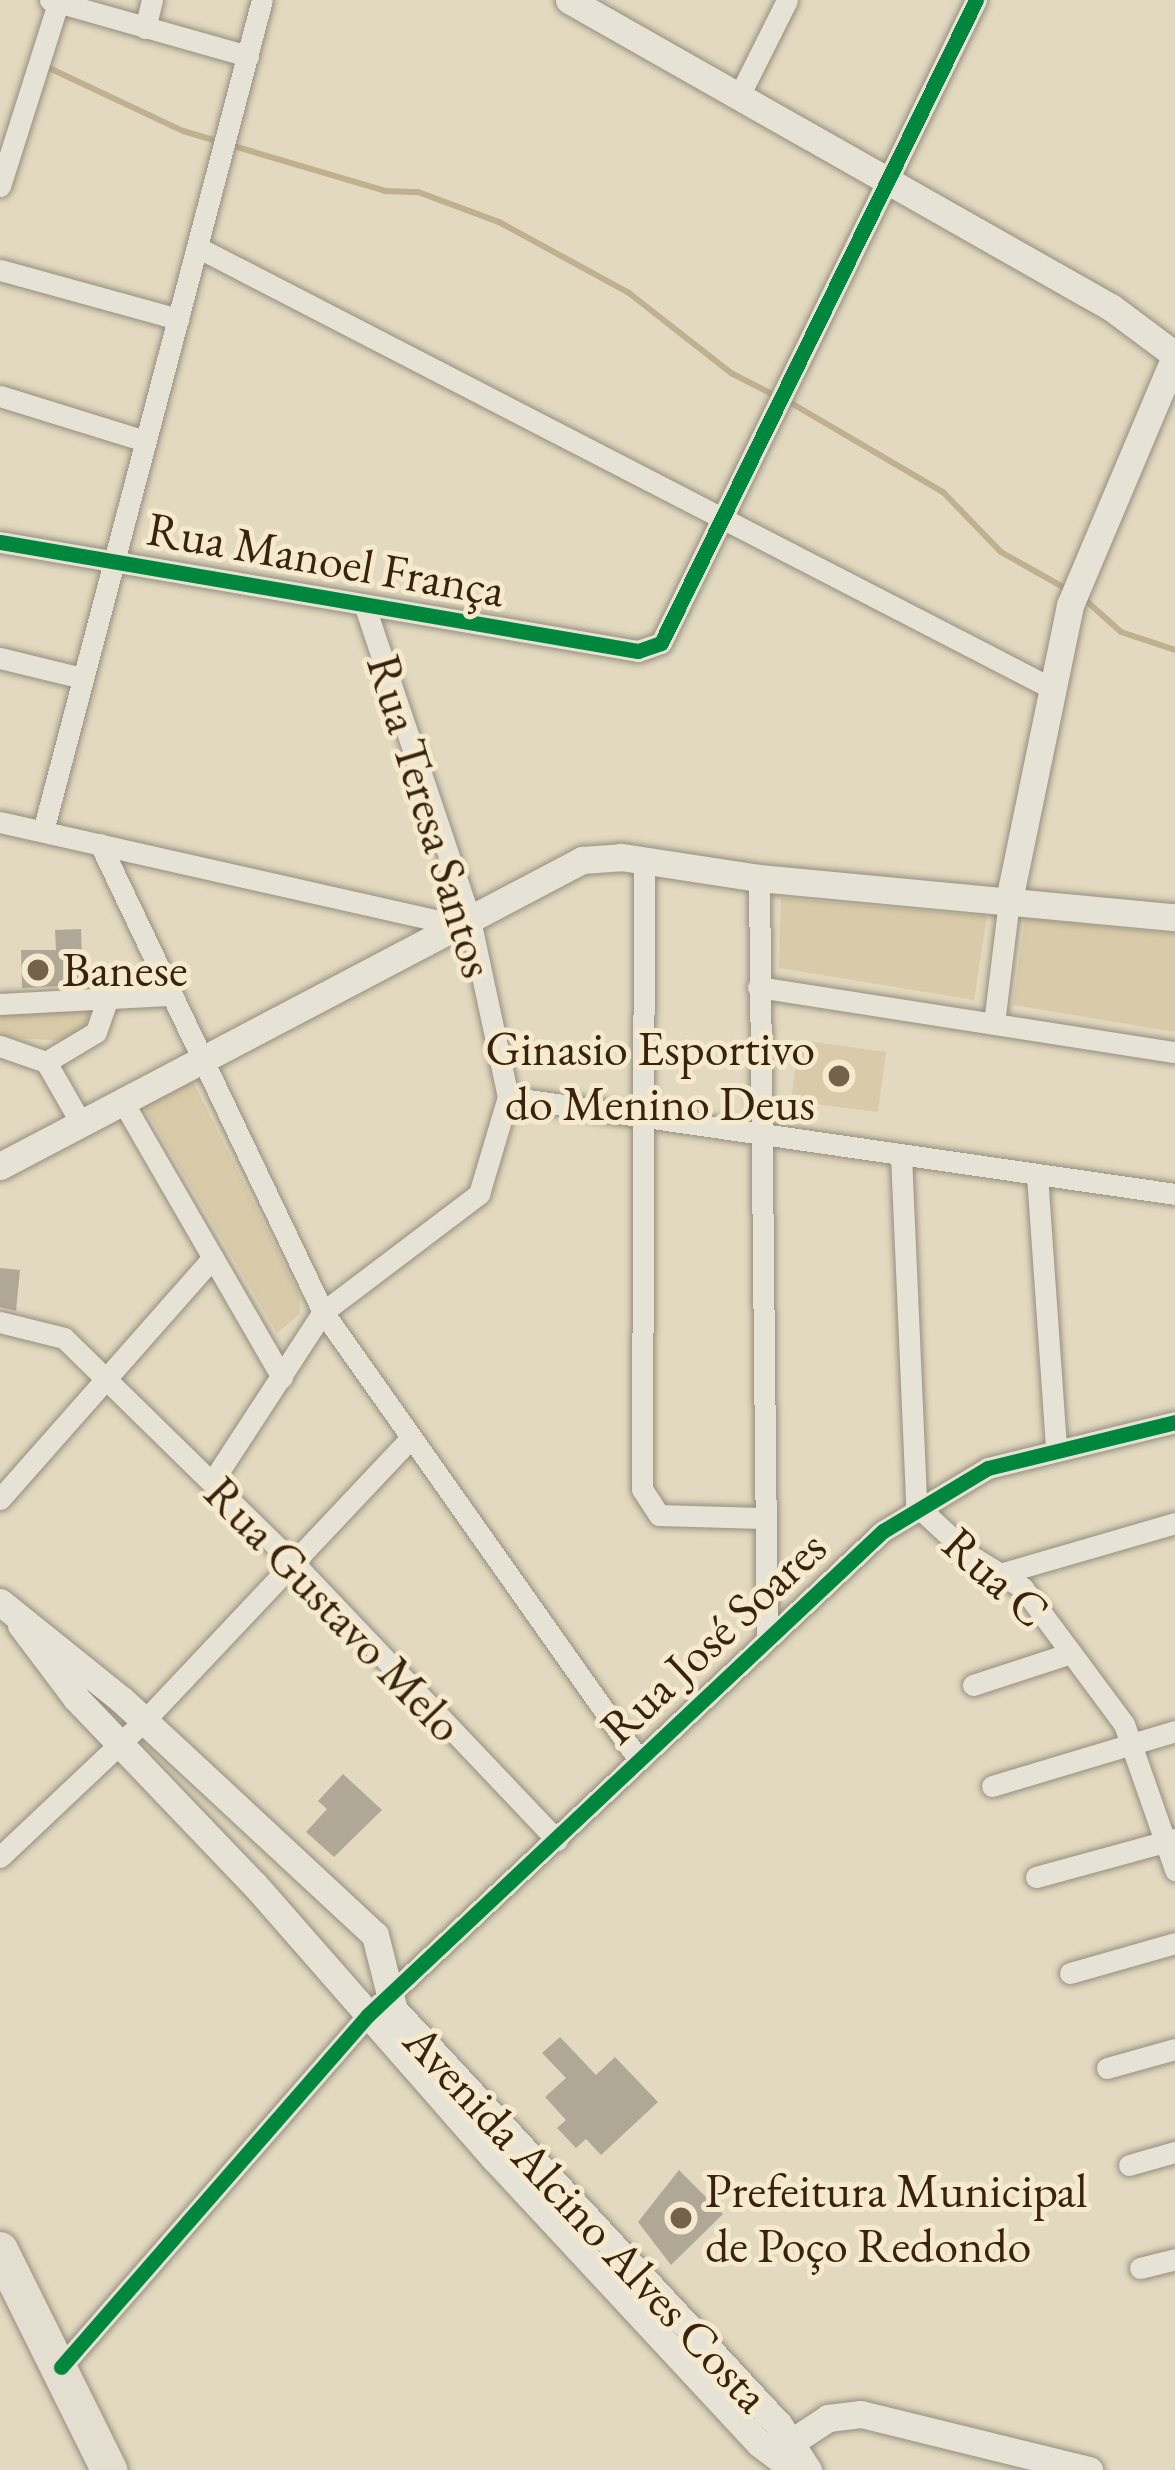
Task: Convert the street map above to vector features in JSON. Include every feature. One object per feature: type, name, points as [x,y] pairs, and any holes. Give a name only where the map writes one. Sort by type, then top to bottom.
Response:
[{"type":"main road","points":[[0,2250],[110,2470]]},
{"type":"street","points":[[145,28],[152,0]]},
{"type":"street","points":[[43,832],[142,440],[199,248],[262,0]]},
{"type":"street","points":[[569,0],[1130,319],[1175,356],[1070,605],[1010,901],[994,1023]]},
{"type":"street","points":[[739,96],[787,0]]},
{"type":"street","points":[[725,526],[885,182],[976,0]]},
{"type":"street","points":[[0,186],[56,1],[248,56]]},
{"type":"street","points":[[199,248],[725,526],[1051,688]]},
{"type":"street","points":[[0,271],[178,319]]},
{"type":"street","points":[[0,396],[142,440]]},
{"type":"street","name":"Rua Manoel França","points":[[0,542],[638,651],[668,635],[725,526]]},
{"type":"street","name":"Rua Teresa Santos","points":[[365,607],[464,922],[508,1097]]},
{"type":"street","points":[[0,658],[82,678]]},
{"type":"street","points":[[0,822],[464,922]]},
{"type":"street","points":[[100,844],[199,1061],[323,1312],[639,1760]]},
{"type":"street","points":[[644,860],[642,1489],[658,1515],[762,1519]]},
{"type":"street","points":[[0,1166],[564,866],[644,860],[759,878],[1175,917]]},
{"type":"street","points":[[759,878],[762,1519],[767,1638]]},
{"type":"street","points":[[758,987],[1175,1052]]},
{"type":"street","points":[[0,1004],[168,995]]},
{"type":"street","points":[[46,1062],[96,1032],[108,998]]},
{"type":"street","points":[[0,1046],[46,1062],[81,1123]]},
{"type":"street","points":[[212,1483],[323,1312],[479,1194],[508,1097],[1175,1195]]},
{"type":"street","points":[[123,1102],[282,1377]]},
{"type":"street","points":[[901,1155],[916,1504]]},
{"type":"street","points":[[1037,1174],[1056,1446]]},
{"type":"street","points":[[0,1499],[107,1383],[213,1256]]},
{"type":"street","name":"Rua Gustavo Melo","points":[[0,1322],[56,1333],[292,1561],[557,1840]]},
{"type":"street","name":"Rua José Soares","points":[[61,2367],[377,2008],[767,1638],[916,1504],[988,1468],[1056,1446],[1175,1422]]},
{"type":"street","points":[[0,1857],[145,1720],[410,1439]]},
{"type":"street","name":"Rua C","points":[[916,1504],[1039,1606],[1134,1743],[1171,1841],[1175,1870]]},
{"type":"street","points":[[1003,1573],[1175,1523]]},
{"type":"street","name":"Avenida Alcino Alves Costa","points":[[10,1612],[57,1642],[375,1935],[377,2008]]},
{"type":"street","name":"Avenida Alcino Alves Costa","points":[[10,1612],[40,1657],[119,1745],[377,2008],[785,2455],[808,2470]]},
{"type":"street","name":"Rua C","points":[[974,1685],[1071,1653]]},
{"type":"street","points":[[992,1786],[1175,1731]]},
{"type":"street","points":[[192,1819],[218,1792]]},
{"type":"street","points":[[1036,1877],[1171,1841]]},
{"type":"street","points":[[1070,1973],[1175,1943]]},
{"type":"street","points":[[1107,2068],[1175,2049]]},
{"type":"street","points":[[1129,2165],[1175,2152]]},
{"type":"street","points":[[1140,2268],[1175,2259]]},
{"type":"street","points":[[785,2455],[828,2418],[861,2414],[1089,2470]]},
{"type":"shaded area","points":[[781,898],[987,916],[974,1000],[779,968]]},
{"type":"shaded area","points":[[1025,918],[1175,934],[1175,1032],[1013,1005]]},
{"type":"shaded area","points":[[90,1010],[83,1031],[66,1041],[0,1037],[0,1015]]},
{"type":"shaded area","name":"Ginasio Esportivo do Menino Deus","points":[[799,1040],[886,1052],[878,1112],[791,1101]]},
{"type":"shaded area","points":[[190,1076],[299,1294],[300,1314],[277,1333],[143,1105]]},
{"type":"building","points":[[81,929],[83,985],[22,988],[21,950],[56,950],[55,930]]},
{"type":"building","points":[[0,1268],[20,1270],[16,1311],[0,1307]]},
{"type":"building","points":[[343,1774],[382,1810],[334,1857],[306,1832],[327,1809],[318,1801]]},
{"type":"building","points":[[560,2037],[596,2075],[615,2057],[658,2102],[601,2155],[586,2139],[576,2148],[557,2128],[566,2120],[545,2097],[566,2078],[542,2053]]},
{"type":"building","name":"Prefeitura Municipal de Poço Redondo","points":[[679,2170],[723,2214],[671,2265],[638,2222]]},
{"type":"waterway","points":[[47,67],[183,131],[385,191],[418,192],[499,222],[629,293],[731,373],[774,395]]},
{"type":"waterway","points":[[786,400],[943,492],[1001,552],[1065,588]]},
{"type":"waterway","points":[[1082,597],[1121,632],[1175,650]]},
{"type":"cycle path","points":[[0,542],[638,651],[661,643],[976,0]]},
{"type":"cycle path","points":[[61,2367],[367,2016],[883,1531],[988,1468],[1175,1422]]},
{"type":"place","name":"Banese","points":[[38,970]]},
{"type":"place","name":"Ginasio Esportivo do Menino Deus","points":[[839,1076]]},
{"type":"place","name":"Prefeitura Municipal de Poço Redondo","points":[[681,2218]]}]
